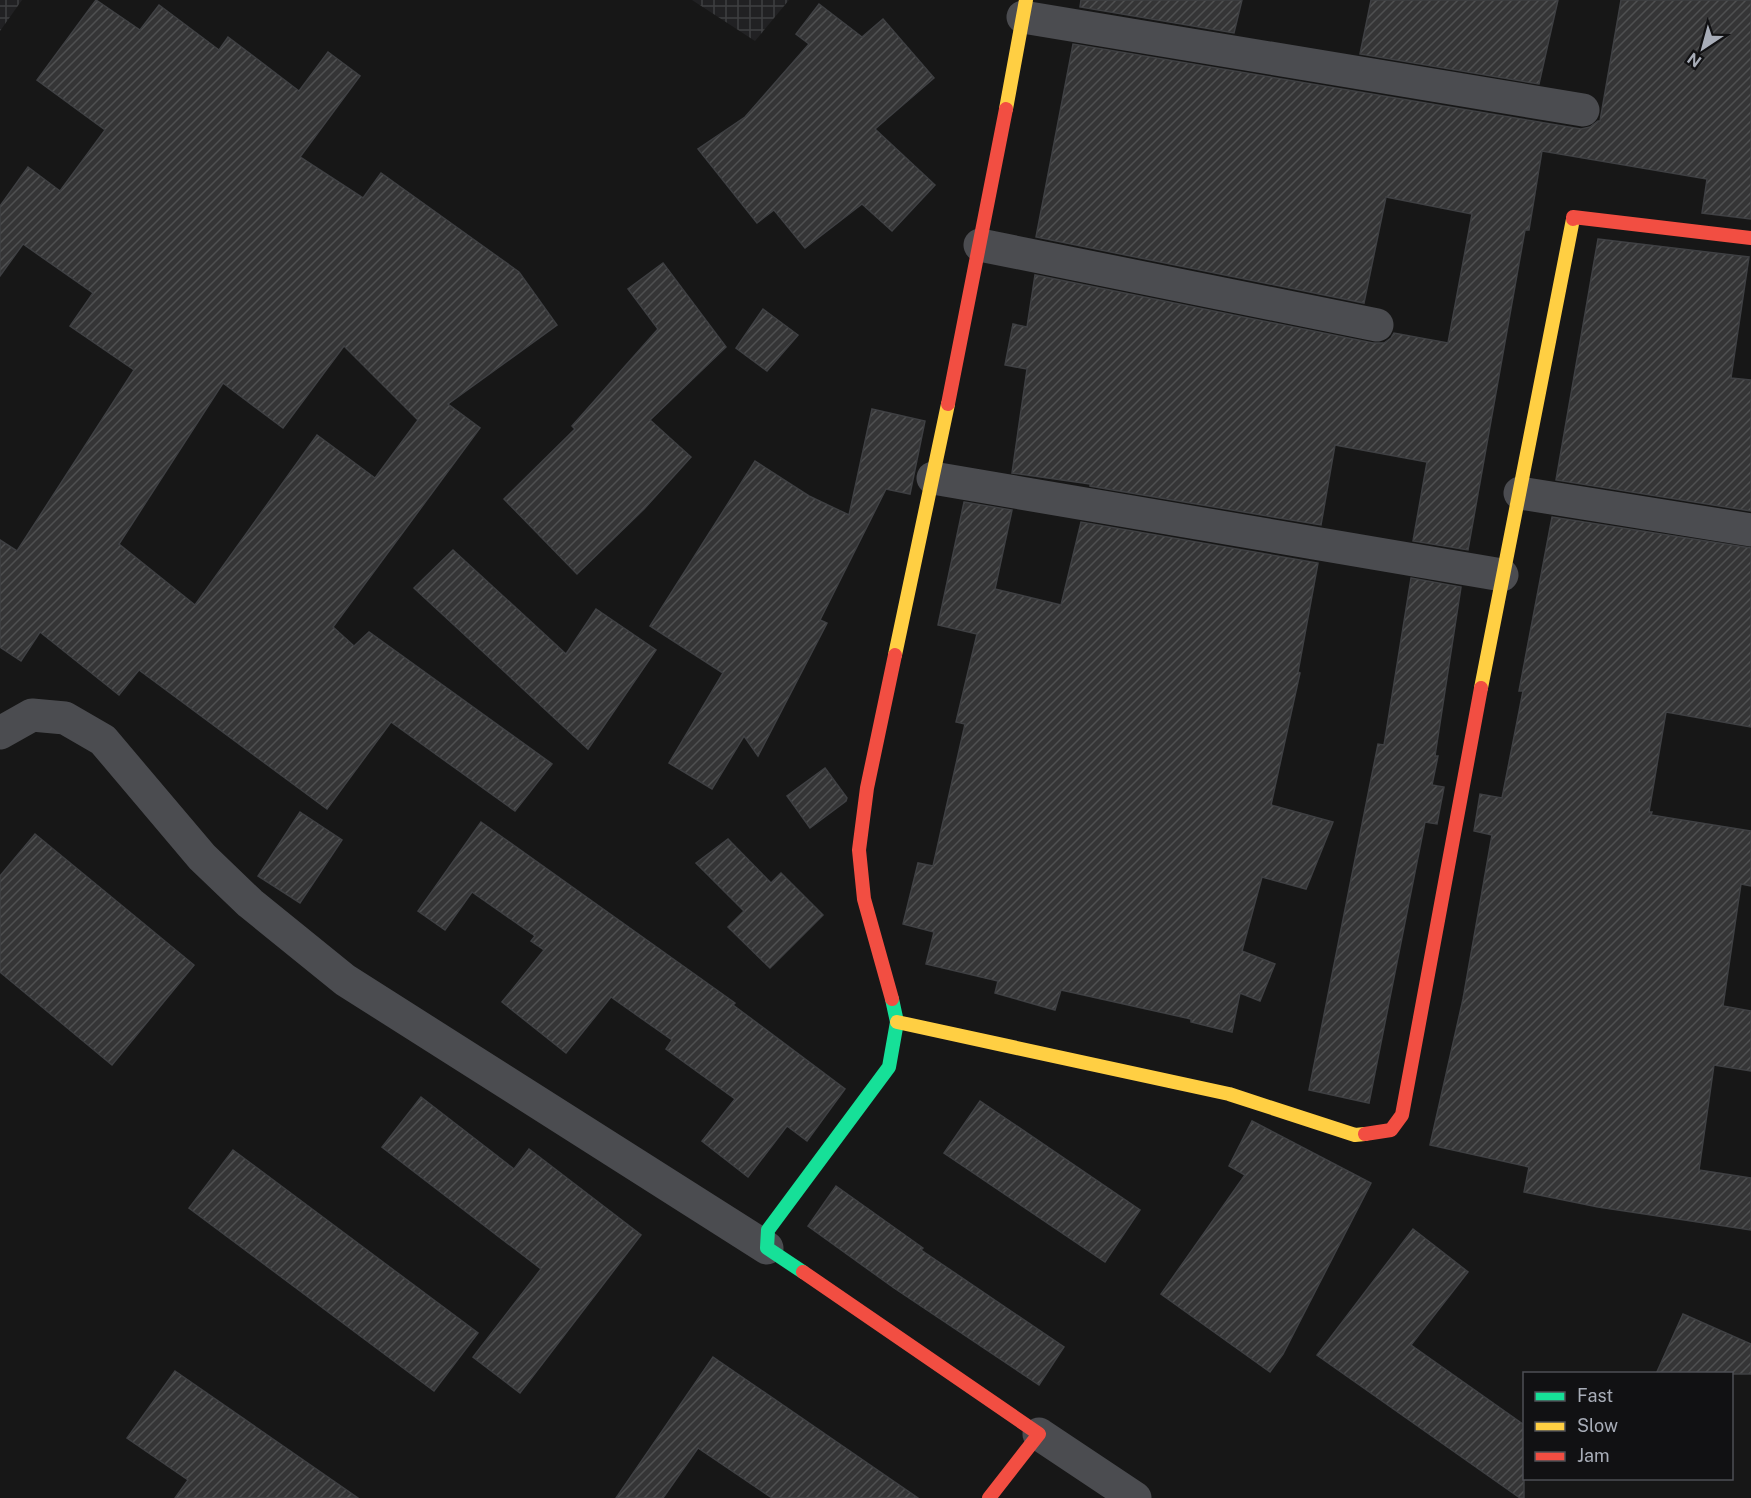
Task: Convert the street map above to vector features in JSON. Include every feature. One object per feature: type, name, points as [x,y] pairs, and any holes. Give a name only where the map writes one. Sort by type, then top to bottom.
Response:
[{"type":"street","points":[[767,1248],[768,1230],[889,1067],[897,1022],[864,899],[859,850],[867,788],[933,478],[1025,8],[1583,110]]},
{"type":"street","points":[[897,1022],[1229,1094],[1355,1135],[1391,1130],[1402,1114],[1502,575],[1573,217],[1751,238]]},
{"type":"street","points":[[980,245],[1377,325]]},
{"type":"street","points":[[933,478],[1502,575]]},
{"type":"street","points":[[1520,493],[1751,530]]},
{"type":"street","points":[[0,733],[32,715],[65,718],[103,740],[202,856],[250,903],[345,980],[767,1248],[1135,1498]]},
{"type":"street","points":[[989,1498],[1039,1434]]},
{"type":"shaded area","points":[[0,0],[22,0],[0,31]]},
{"type":"shaded area","points":[[692,0],[789,0],[755,41]]},
{"type":"building","points":[[96,0],[140,30],[159,5],[219,50],[228,37],[299,91],[328,52],[360,76],[300,157],[363,198],[381,173],[519,272],[557,325],[448,404],[480,428],[333,627],[354,646],[369,632],[552,764],[515,811],[391,722],[327,809],[139,670],[119,695],[40,632],[21,661],[0,647],[0,540],[17,551],[134,370],[70,326],[93,293],[23,244],[0,276],[0,206],[28,167],[60,191],[105,130],[37,80]],"holes":[[[344,346],[418,420],[375,478],[317,435],[195,605],[119,544],[223,383],[283,428]]]},
{"type":"building","points":[[1081,0],[1242,0],[1234,33],[1080,7]]},
{"type":"building","points":[[1371,0],[1558,0],[1539,84],[1360,54]]},
{"type":"building","points":[[1621,0],[1751,0],[1751,219],[1702,213],[1707,179],[1542,151],[1529,230],[1525,230],[1468,550],[1413,541],[1427,462],[1335,445],[1321,525],[1090,486],[1090,484],[1012,473],[1027,369],[1005,365],[1013,324],[1027,327],[1035,275],[1373,343],[1384,343],[1394,333],[1448,343],[1472,214],[1386,197],[1364,303],[1036,237],[1073,44],[1581,129],[1600,121]]},
{"type":"building","points":[[819,4],[862,37],[883,19],[934,78],[875,129],[935,185],[892,231],[862,204],[805,248],[774,210],[757,223],[698,149],[745,117],[809,44],[796,34]]},
{"type":"building","points":[[1598,239],[1749,257],[1731,378],[1751,380],[1751,511],[1556,480]]},
{"type":"building","points":[[663,263],[726,347],[650,420],[691,457],[644,509],[577,574],[504,499],[575,429],[572,426],[658,329],[628,289]]},
{"type":"building","points":[[763,309],[798,335],[767,371],[736,348]]},
{"type":"building","points":[[872,409],[925,421],[910,494],[886,489],[820,620],[827,623],[758,756],[744,736],[712,789],[669,763],[723,673],[650,626],[755,461],[809,496],[849,515]]},
{"type":"building","points":[[964,502],[1012,510],[995,589],[1061,605],[1081,522],[1318,563],[1298,672],[1300,673],[1271,805],[1333,822],[1306,889],[1262,877],[1242,951],[1275,964],[1260,1001],[1240,993],[1232,1032],[1191,1022],[1191,1019],[1061,990],[1055,1010],[995,993],[998,981],[926,964],[934,932],[903,924],[918,863],[933,866],[965,724],[956,722],[977,634],[938,625]]},
{"type":"building","points":[[1552,517],[1751,548],[1751,727],[1666,712],[1649,812],[1652,812],[1651,815],[1751,831],[1751,886],[1741,884],[1723,1006],[1751,1011],[1751,1071],[1714,1065],[1699,1170],[1751,1178],[1751,1230],[1598,1207],[1524,1192],[1529,1167],[1430,1145],[1463,999],[1492,835],[1474,831],[1480,794],[1502,798],[1523,691],[1519,691]]},
{"type":"building","points":[[453,550],[566,654],[596,609],[656,650],[588,749],[414,588]]},
{"type":"building","points":[[1411,578],[1461,587],[1432,785],[1444,787],[1437,824],[1425,822],[1369,1103],[1309,1090],[1378,744],[1384,745]]},
{"type":"building","points":[[825,768],[847,798],[810,828],[787,796]]},
{"type":"building","points":[[300,812],[342,840],[300,903],[258,876]]},
{"type":"building","points":[[481,822],[735,1003],[733,1005],[845,1089],[807,1141],[787,1126],[748,1177],[702,1141],[735,1099],[666,1049],[672,1040],[611,997],[566,1053],[502,1002],[544,950],[531,941],[535,936],[472,892],[445,930],[418,911]]},
{"type":"building","points":[[35,834],[194,965],[112,1065],[0,972],[0,876]]},
{"type":"building","points":[[728,839],[771,883],[781,873],[823,915],[770,968],[728,927],[744,911],[696,863]]},
{"type":"building","points":[[421,1097],[514,1169],[529,1149],[641,1235],[520,1393],[473,1357],[541,1269],[382,1147]]},
{"type":"building","points":[[980,1101],[1140,1210],[1105,1262],[944,1153]]},
{"type":"building","points":[[1252,1121],[1371,1183],[1283,1354],[1270,1372],[1161,1294],[1245,1175],[1229,1166]]},
{"type":"building","points":[[233,1150],[478,1333],[434,1391],[189,1208]]},
{"type":"building","points":[[836,1186],[923,1248],[921,1250],[1064,1347],[1039,1385],[894,1288],[808,1226]]},
{"type":"building","points":[[1413,1229],[1468,1272],[1411,1345],[1523,1424],[1524,1498],[1520,1498],[1317,1355]]},
{"type":"building","points":[[1683,1314],[1751,1344],[1751,1374],[1657,1372]]},
{"type":"building","points":[[713,1357],[918,1498],[772,1498],[698,1448],[663,1498],[616,1498]]},
{"type":"building","points":[[175,1371],[358,1498],[175,1498],[188,1480],[127,1438]]},
{"type":"traffic: fast","points":[[803,1272],[767,1248],[768,1230],[889,1067],[897,1022],[892,999]]},
{"type":"traffic: slow","points":[[1006,109],[1026,0]]},
{"type":"traffic: slow","points":[[1481,688],[1573,219]]},
{"type":"traffic: slow","points":[[895,655],[948,404]]},
{"type":"traffic: slow","points":[[897,1022],[1229,1094],[1355,1135],[1365,1134]]},
{"type":"traffic: jam","points":[[948,404],[1006,109]]},
{"type":"traffic: jam","points":[[1573,219],[1573,217],[1751,238]]},
{"type":"traffic: jam","points":[[892,999],[864,899],[859,850],[867,788],[895,655]]},
{"type":"traffic: jam","points":[[1365,1134],[1391,1130],[1402,1115],[1481,688]]},
{"type":"traffic: jam","points":[[803,1272],[1039,1434],[989,1498]]}]
